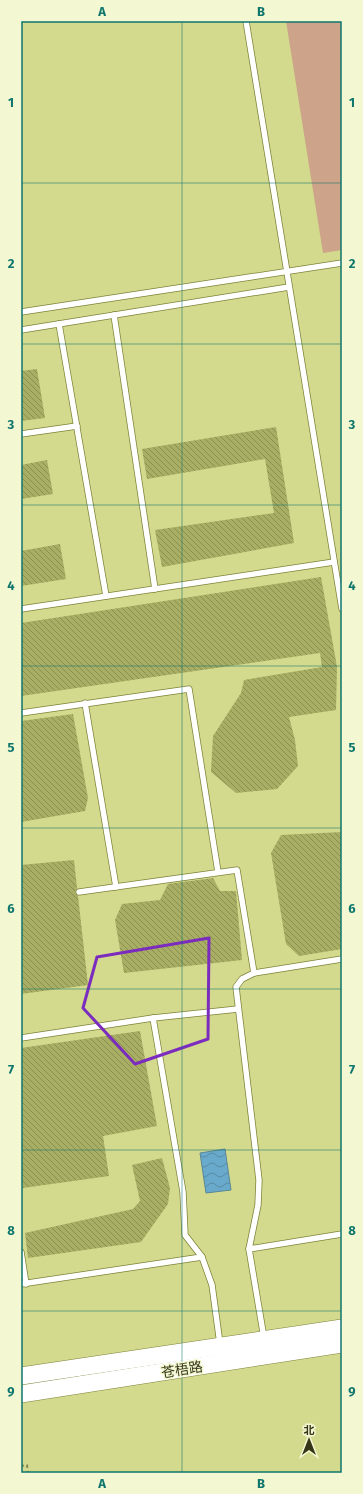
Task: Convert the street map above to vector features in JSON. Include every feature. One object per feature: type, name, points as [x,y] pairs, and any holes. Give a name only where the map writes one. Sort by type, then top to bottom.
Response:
[{"type":"main road","name":"苍梧路","points":[[21,1376],[342,1328]]},
{"type":"main road","name":"苍梧路","points":[[21,1394],[342,1344]]},
{"type":"lane","points":[[246,21],[342,609]]},
{"type":"lane","points":[[21,312],[342,263]]},
{"type":"lane","points":[[21,330],[289,287]]},
{"type":"lane","points":[[114,315],[155,589]]},
{"type":"lane","points":[[59,324],[106,596]]},
{"type":"lane","points":[[21,434],[77,426]]},
{"type":"lane","points":[[21,609],[334,562]]},
{"type":"lane","points":[[21,712],[189,689],[218,872]]},
{"type":"lane","points":[[85,704],[116,887]]},
{"type":"lane","points":[[79,892],[237,870],[254,973]]},
{"type":"lane","points":[[264,1340],[249,1249],[258,1205],[259,1180],[236,987],[242,979],[254,973],[342,959]]},
{"type":"lane","points":[[21,1038],[153,1018],[238,1009]]},
{"type":"lane","points":[[153,1018],[183,1192],[185,1235],[202,1257],[212,1285],[221,1346]]},
{"type":"lane","points":[[249,1249],[342,1234]]},
{"type":"lane","points":[[21,1252],[24,1284],[202,1257]]},
{"type":"path","points":[[21,1466],[26,1465],[28,1473]]},
{"type":"highlighted area","points":[[209,938],[208,1039],[135,1064],[83,1008],[97,957]]},
{"type":"shaded area","points":[[286,21],[342,21],[342,250],[323,253]]},
{"type":"water","points":[[225,1149],[231,1190],[206,1193],[200,1153]]},
{"type":"building","points":[[37,369],[45,418],[21,421],[21,371]]},
{"type":"building","points":[[276,427],[294,543],[162,567],[155,530],[274,513],[265,459],[147,479],[142,449]]},
{"type":"building","points":[[47,460],[53,494],[21,499],[21,465]]},
{"type":"building","points":[[60,544],[66,579],[21,586],[21,551]]},
{"type":"building","points":[[321,577],[337,667],[336,710],[289,717],[295,740],[298,766],[277,789],[236,793],[211,772],[213,736],[241,693],[244,680],[322,667],[320,653],[21,696],[21,623]]},
{"type":"building","points":[[73,714],[88,798],[85,811],[21,822],[21,721]]},
{"type":"building","points":[[342,832],[342,949],[299,956],[286,944],[271,853],[281,835]]},
{"type":"building","points":[[74,860],[77,888],[75,892],[78,896],[88,985],[21,994],[21,865]]},
{"type":"building","points":[[213,878],[220,891],[236,891],[242,960],[124,973],[115,920],[122,904],[160,900],[168,884]]},
{"type":"building","points":[[140,1031],[157,1126],[103,1136],[109,1176],[23,1188],[21,1177],[21,1048]]},
{"type":"building","points":[[162,1158],[170,1188],[168,1204],[141,1242],[28,1258],[25,1233],[133,1209],[140,1201],[132,1165]]}]
